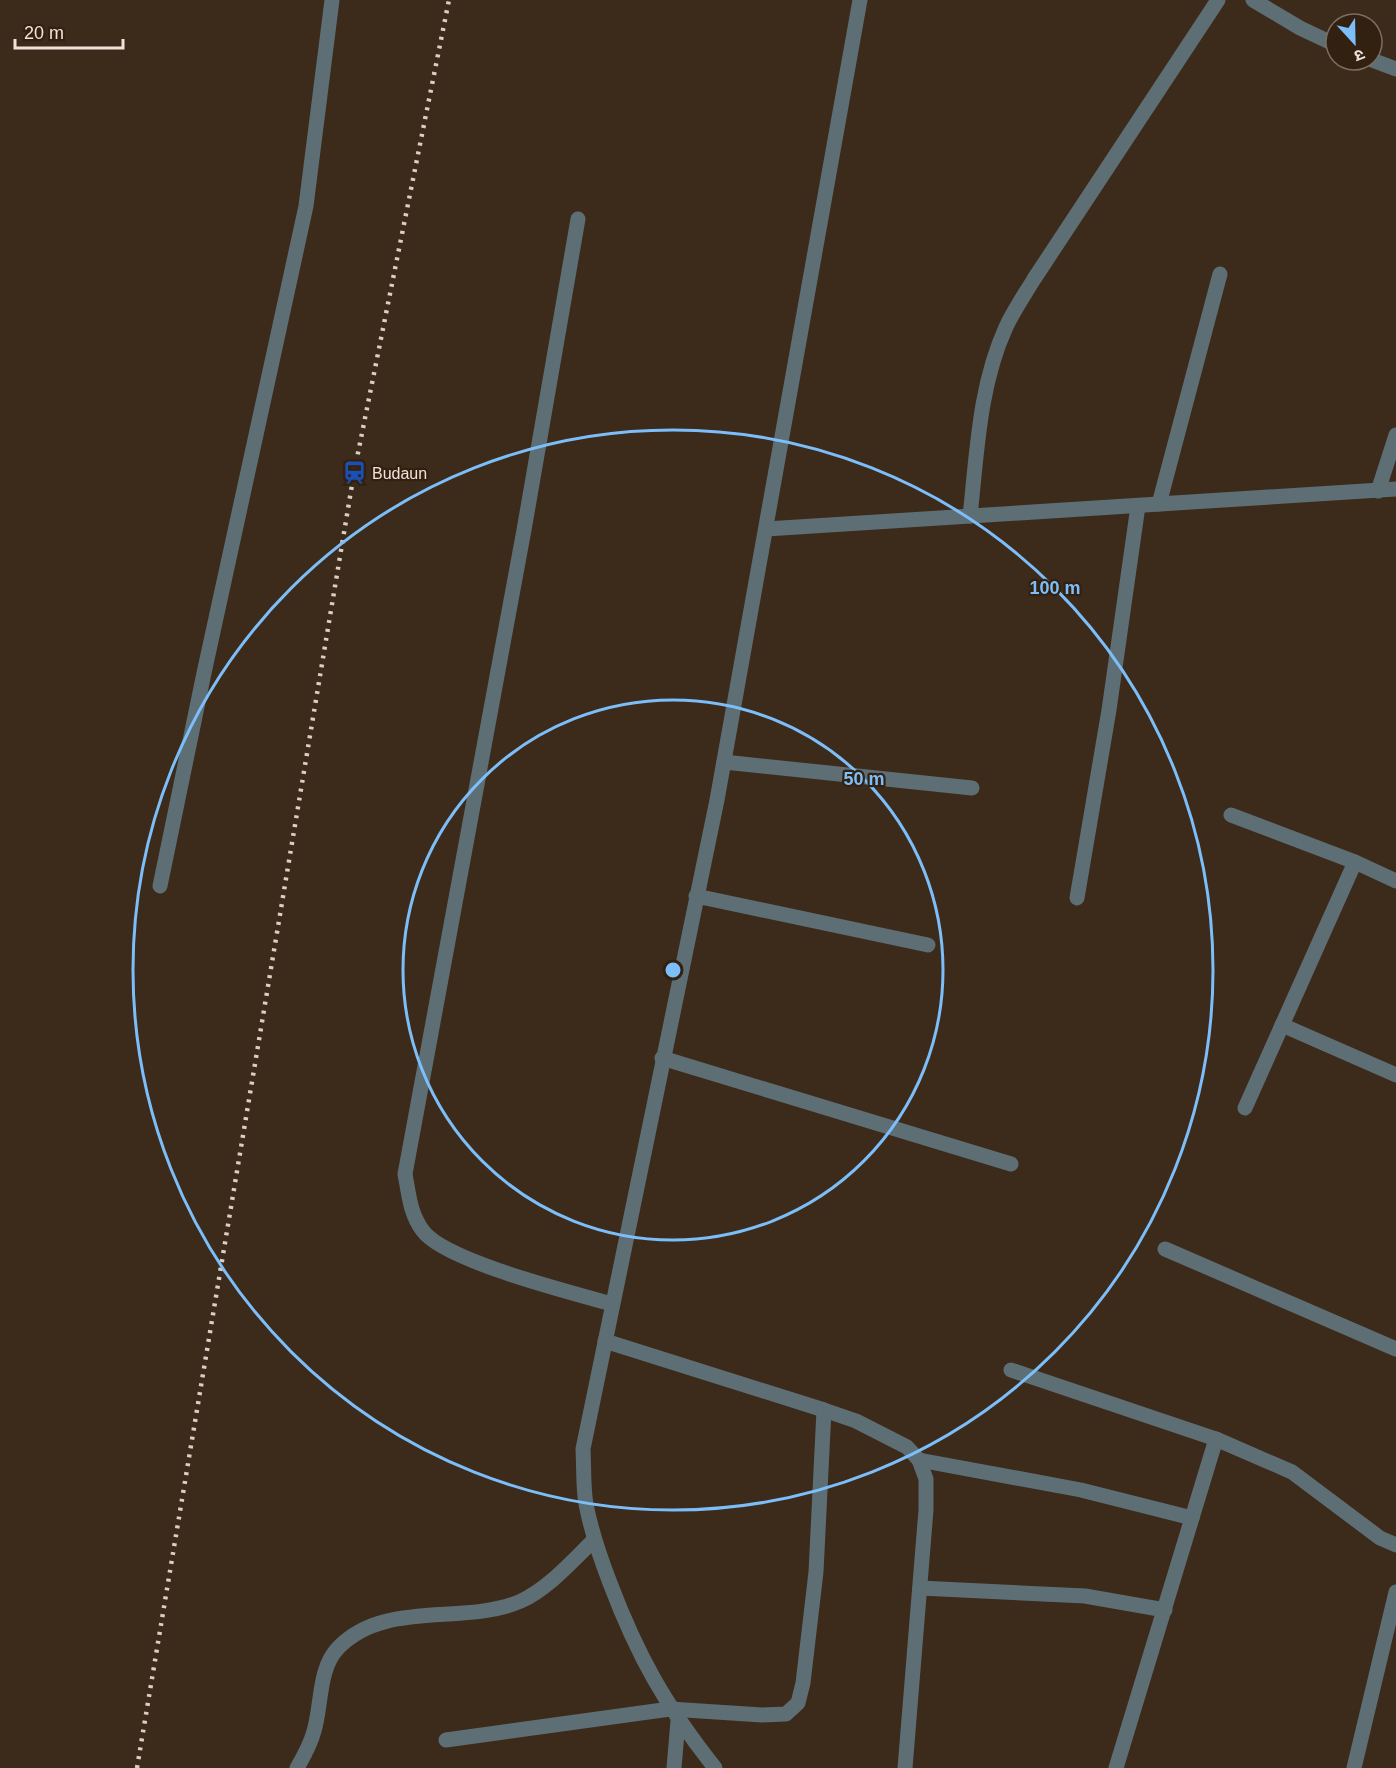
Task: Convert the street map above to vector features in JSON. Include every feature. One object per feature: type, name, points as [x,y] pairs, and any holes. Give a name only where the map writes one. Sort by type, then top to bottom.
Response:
[{"type":"street","points":[[160,886],[306,206],[332,0]]},
{"type":"street","points":[[715,1768],[674,1715],[645,1668],[594,1540],[585,1502],[583,1449],[724,762],[860,0]]},
{"type":"street","points":[[969,516],[984,400],[994,359],[1006,326],[1034,279],[1218,0]]},
{"type":"street","points":[[1253,0],[1324,39]]},
{"type":"street","points":[[578,219],[526,519],[405,1174],[412,1215],[424,1234],[449,1249],[514,1276],[612,1304]]},
{"type":"street","points":[[1159,504],[1220,274]]},
{"type":"street","points":[[1378,490],[1396,435]]},
{"type":"street","points":[[766,529],[1396,489]]},
{"type":"street","points":[[1077,898],[1109,711],[1138,506]]},
{"type":"street","points":[[724,762],[972,788]]},
{"type":"street","points":[[1231,815],[1355,862],[1396,881]]},
{"type":"street","points":[[1245,1108],[1355,862]]},
{"type":"street","points":[[696,896],[928,945]]},
{"type":"street","points":[[1282,1025],[1396,1075]]},
{"type":"street","points":[[662,1058],[1011,1164]]},
{"type":"street","points":[[1165,1249],[1396,1349]]},
{"type":"street","points":[[604,1341],[856,1421],[907,1447],[919,1460],[926,1479],[920,1588],[905,1768]]},
{"type":"street","points":[[1011,1370],[1216,1439],[1292,1472],[1380,1538],[1396,1545]]},
{"type":"street","points":[[446,1740],[674,1715],[786,1714],[798,1703],[803,1683],[816,1572],[824,1410]]},
{"type":"street","points":[[1116,1768],[1216,1439]]},
{"type":"street","points":[[919,1460],[1081,1490],[1192,1518]]},
{"type":"street","points":[[297,1768],[314,1731],[327,1667],[338,1649],[379,1624],[408,1618],[494,1609],[521,1601],[549,1584],[594,1540]]},
{"type":"street","points":[[920,1588],[1085,1596],[1165,1610]]},
{"type":"street","points":[[1354,1768],[1396,1592]]},
{"type":"street","points":[[674,1715],[674,1768]]},
{"type":"railway","points":[[137,1768],[354,473],[449,0]]},
{"type":"place","name":"Budaun","points":[[354,473]]}]
